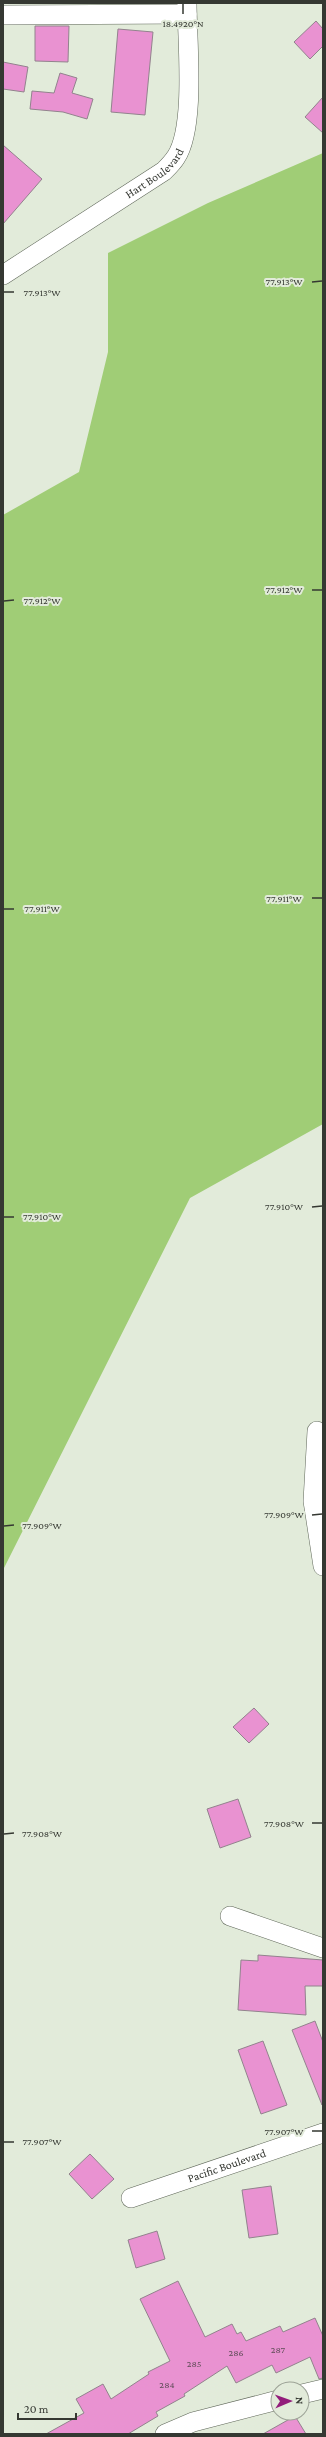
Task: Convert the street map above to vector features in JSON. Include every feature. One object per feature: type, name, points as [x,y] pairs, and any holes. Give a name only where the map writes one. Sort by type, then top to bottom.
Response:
[{"type":"street","points":[[3,15],[187,8]]},
{"type":"street","name":"Hart Boulevard","points":[[3,276],[164,171],[177,157],[185,134],[188,96],[187,8]]},
{"type":"street","points":[[317,1431],[313,1501],[323,1566]]},
{"type":"street","points":[[230,1916],[323,1948]]},
{"type":"street","name":"Pacific Boulevard","points":[[131,2198],[323,2133]]},
{"type":"street","points":[[310,2392],[323,2389]]},
{"type":"street","points":[[165,2434],[197,2428],[270,2403]]},
{"type":"green space","points":[[323,153],[323,1124],[190,1198],[3,1570],[3,515],[79,472],[108,352],[108,253],[208,203]]},
{"type":"building","points":[[316,21],[323,29],[323,46],[310,59],[294,42]]},
{"type":"building","points":[[35,26],[69,26],[68,62],[35,61]]},
{"type":"building","points":[[118,29],[153,32],[145,115],[111,112]]},
{"type":"building","points":[[3,62],[28,67],[24,92],[3,89]]},
{"type":"building","points":[[60,73],[77,78],[72,93],[93,99],[87,119],[63,112],[30,109],[32,91],[54,93]]},
{"type":"building","points":[[323,97],[323,133],[305,117]]},
{"type":"building","points":[[3,145],[42,179],[3,224]]},
{"type":"building","points":[[254,1708],[269,1724],[249,1743],[233,1727]]},
{"type":"building","points":[[238,1799],[251,1837],[220,1848],[207,1809]]},
{"type":"building","points":[[258,1955],[323,1960],[323,1986],[305,1986],[306,2015],[238,2010],[241,1960],[258,1961]]},
{"type":"building","points":[[315,2021],[323,2042],[322,2105],[292,2030]]},
{"type":"building","points":[[263,2041],[287,2105],[261,2114],[238,2050]]},
{"type":"building","points":[[90,2154],[114,2179],[92,2199],[69,2174]]},
{"type":"building","points":[[271,2186],[278,2234],[249,2238],[242,2190]]},
{"type":"building","points":[[157,2231],[165,2259],[136,2268],[128,2240]]},
{"type":"building","points":[[178,2281],[205,2337],[232,2324],[237,2334],[241,2332],[246,2341],[280,2326],[283,2332],[315,2318],[323,2336],[323,2378],[319,2379],[310,2357],[276,2373],[272,2365],[236,2383],[227,2366],[184,2394],[185,2396],[156,2412],[158,2416],[128,2434],[46,2434],[84,2413],[76,2399],[103,2384],[111,2399],[149,2374],[148,2372],[170,2361],[140,2299]]},
{"type":"building","points":[[286,2421],[298,2421],[306,2434],[263,2434]]}]
